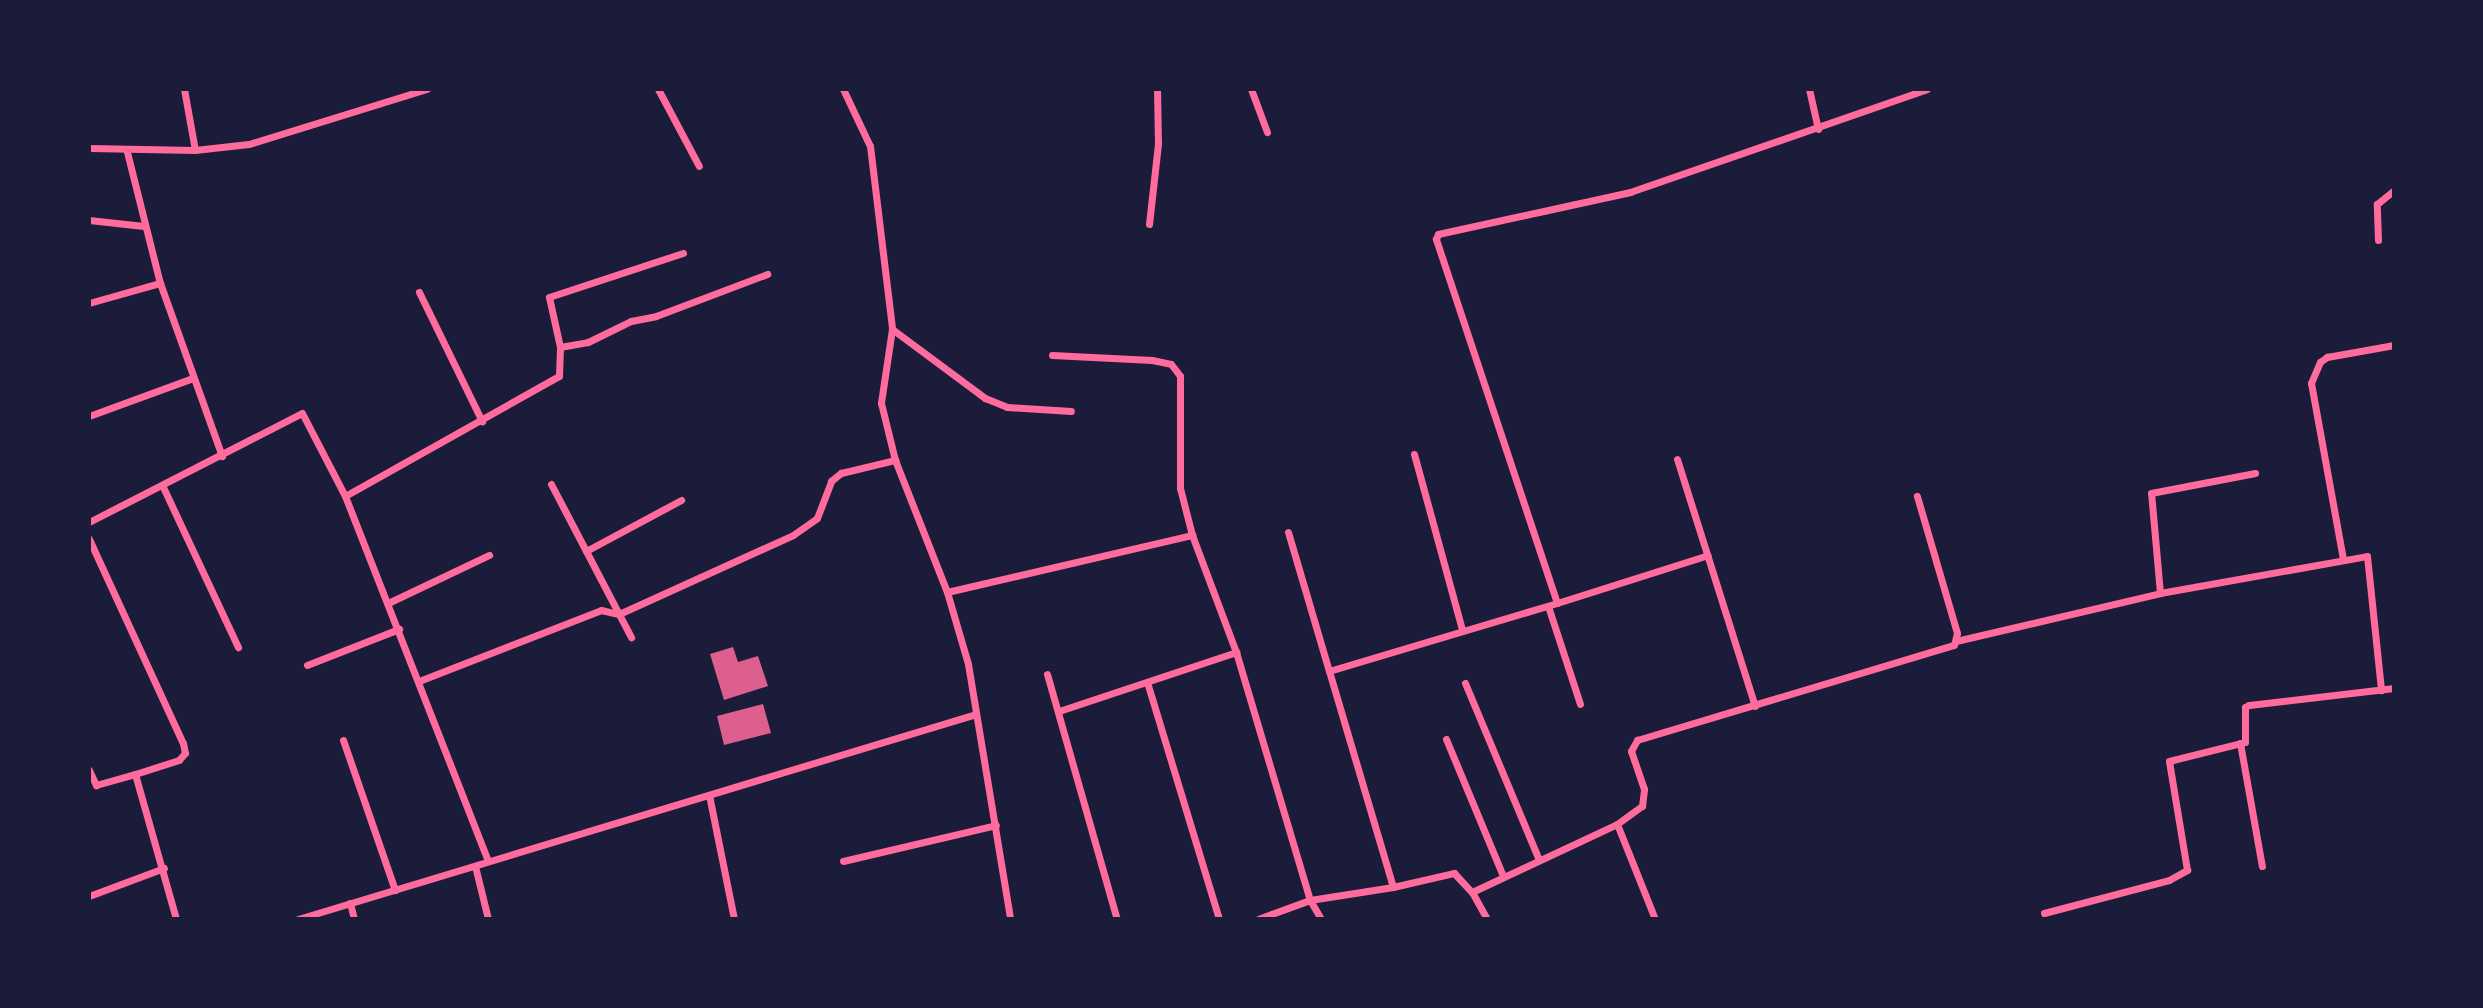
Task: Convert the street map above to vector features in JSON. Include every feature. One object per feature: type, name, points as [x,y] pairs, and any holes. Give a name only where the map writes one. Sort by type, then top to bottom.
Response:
[{"type":"street","points":[[184,89],[195,150]]},
{"type":"street","points":[[89,147],[127,152],[195,150],[292,134],[427,89]]},
{"type":"street","points":[[658,89],[699,166]]},
{"type":"street","points":[[843,89],[870,146],[892,329],[881,403],[895,460],[947,592],[976,715],[1010,919]]},
{"type":"street","points":[[1149,224],[1158,144],[1157,89]]},
{"type":"street","points":[[1251,89],[1267,132]]},
{"type":"street","points":[[1808,89],[1818,129]]},
{"type":"street","points":[[1557,603],[1436,239],[1438,234],[1630,191],[1818,129],[1927,89]]},
{"type":"street","points":[[127,152],[160,283],[222,456]]},
{"type":"street","points":[[2378,240],[2377,204],[2394,190]]},
{"type":"street","points":[[89,220],[144,226]]},
{"type":"street","points":[[345,496],[559,376],[560,347],[549,297],[684,253]]},
{"type":"street","points":[[560,347],[587,342],[631,321],[656,316],[767,274]]},
{"type":"street","points":[[89,303],[160,283]]},
{"type":"street","points":[[419,292],[482,421]]},
{"type":"street","points":[[892,329],[985,398],[1007,407],[1071,411]]},
{"type":"street","points":[[2343,559],[2311,383],[2320,362],[2327,357],[2394,345]]},
{"type":"street","points":[[1052,355],[1153,360],[1176,370],[1181,387],[1180,488],[1192,535],[1236,652],[1310,900],[1321,919]]},
{"type":"street","points":[[89,416],[193,378]]},
{"type":"street","points":[[89,522],[163,488],[302,413],[345,496],[488,861]]},
{"type":"street","points":[[1414,454],[1462,630]]},
{"type":"street","points":[[1677,459],[1755,706]]},
{"type":"street","points":[[419,681],[601,610],[619,614],[793,535],[817,518],[831,481],[841,473],[895,460]]},
{"type":"street","points":[[2160,593],[2151,493],[2255,473]]},
{"type":"street","points":[[551,484],[631,637]]},
{"type":"street","points":[[163,488],[238,646]]},
{"type":"street","points":[[1917,496],[1956,641]]},
{"type":"street","points":[[586,551],[681,500]]},
{"type":"street","points":[[1288,532],[1392,887]]},
{"type":"street","points":[[947,592],[1192,535]]},
{"type":"street","points":[[89,539],[183,743],[185,754],[179,760],[96,785],[89,770]]},
{"type":"street","points":[[388,603],[489,555]]},
{"type":"street","points":[[1329,671],[1708,555]]},
{"type":"street","points":[[1472,892],[1617,824],[1644,799],[1631,751],[1637,740],[1949,648],[1956,641],[2160,593],[2367,556],[2381,690]]},
{"type":"street","points":[[1548,606],[1580,704]]},
{"type":"street","points":[[307,665],[399,629]]},
{"type":"street","points":[[1059,711],[1236,652]]},
{"type":"street","points":[[1047,674],[1117,919]]},
{"type":"street","points":[[1147,682],[1219,919]]},
{"type":"street","points":[[1465,683],[1539,860]]},
{"type":"street","points":[[2044,914],[2182,875],[2188,866],[2169,761],[2240,743],[2246,738],[2245,707],[2255,702],[2394,688]]},
{"type":"street","points":[[298,919],[976,715]]},
{"type":"street","points":[[1446,739],[1503,876]]},
{"type":"street","points":[[343,740],[395,890]]},
{"type":"street","points":[[2240,743],[2262,866]]},
{"type":"street","points":[[135,774],[164,868],[176,919]]},
{"type":"street","points":[[709,795],[734,919]]},
{"type":"street","points":[[1617,824],[1655,919]]},
{"type":"street","points":[[843,861],[996,825]]},
{"type":"street","points":[[475,866],[488,919]]},
{"type":"street","points":[[89,896],[164,868]]},
{"type":"street","points":[[1258,919],[1310,900],[1392,887],[1454,873],[1472,892],[1487,919]]},
{"type":"street","points":[[350,903],[354,919]]},
{"type":"building","points":[[733,647],[738,662],[758,656],[768,686],[724,700],[710,654]]},
{"type":"building","points":[[763,704],[771,733],[724,745],[717,716]]}]
